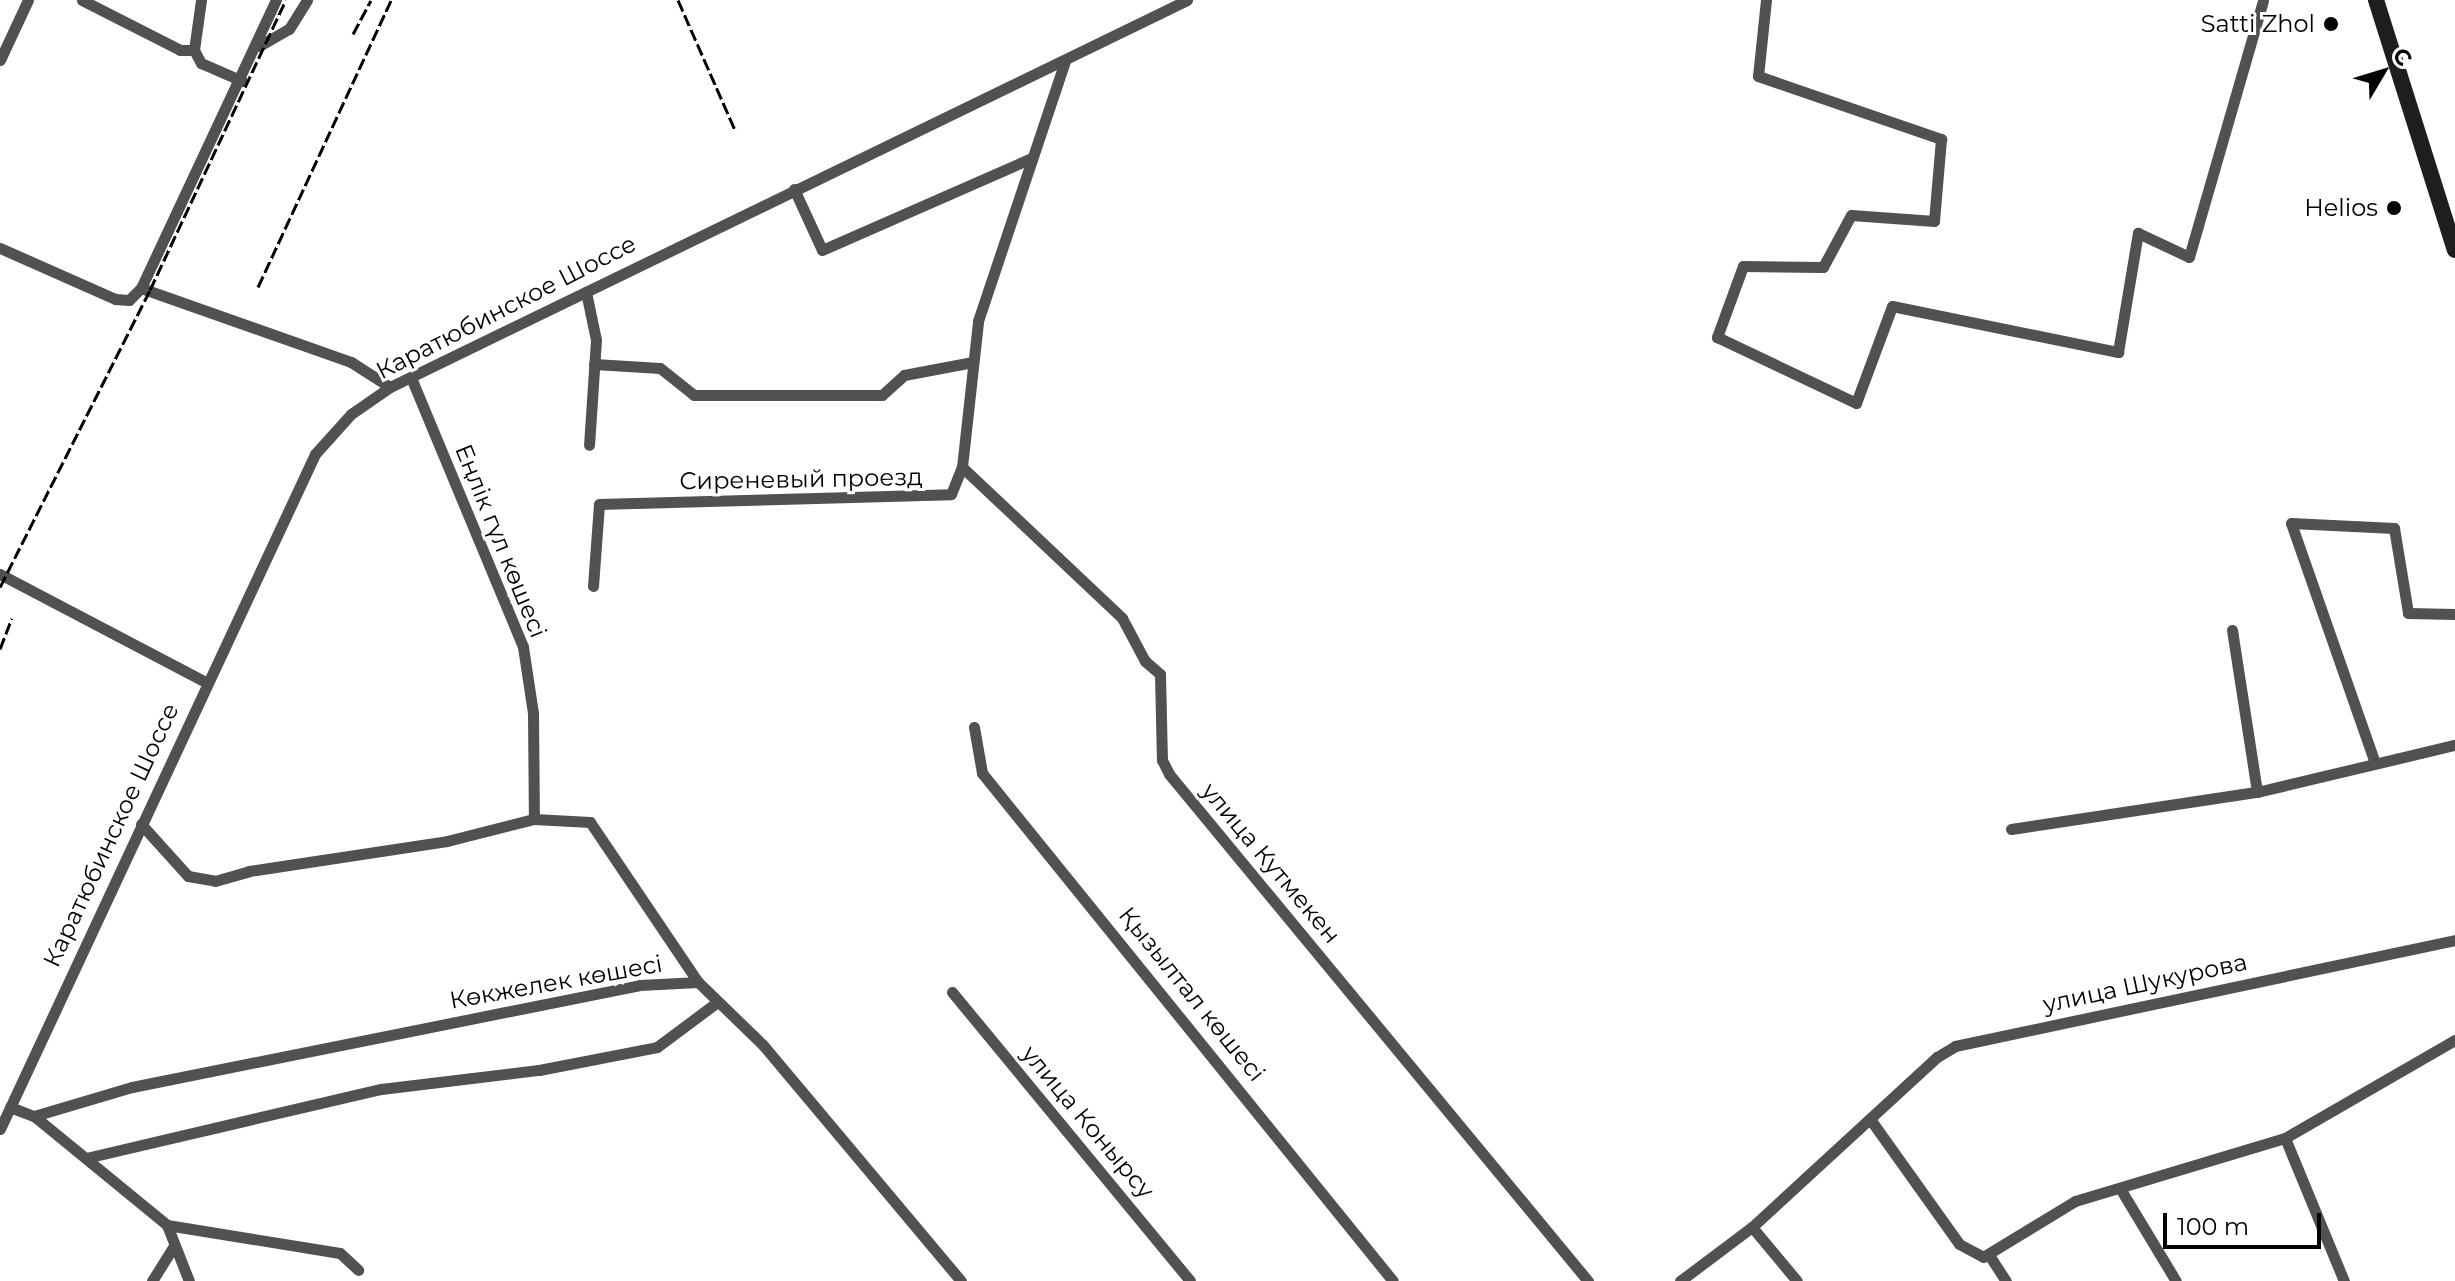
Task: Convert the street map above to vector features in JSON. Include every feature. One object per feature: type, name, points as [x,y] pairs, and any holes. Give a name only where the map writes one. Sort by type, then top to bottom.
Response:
[{"type":"main road","points":[[2376,0],[2455,250]]},
{"type":"street","points":[[0,60],[28,0]]},
{"type":"street","points":[[82,0],[180,50],[194,50]]},
{"type":"street","points":[[201,0],[194,50],[201,63],[242,81]]},
{"type":"street","points":[[0,248],[115,299],[129,300],[141,288],[259,46],[276,0]]},
{"type":"street","points":[[259,46],[289,29],[307,0]]},
{"type":"street","name":"Каратюбинское Шоссе","points":[[0,1129],[315,454],[351,414],[390,387],[412,380],[794,189],[1187,0]]},
{"type":"street","points":[[1766,0],[1758,76],[1941,139],[1934,221],[1851,215],[1823,267],[1743,266],[1717,337],[1856,403],[1892,306],[2118,352],[2138,233],[2189,257],[2263,0]]},
{"type":"street","name":"Сиреневый проезд","points":[[593,586],[599,504],[944,498],[955,488],[962,467],[978,321],[1065,61]]},
{"type":"street","points":[[794,189],[822,250],[1032,158]]},
{"type":"street","points":[[141,288],[351,362],[390,387]]},
{"type":"street","points":[[586,292],[596,340],[589,445]]},
{"type":"street","points":[[594,364],[660,368],[694,395],[882,395],[904,375],[973,362]]},
{"type":"street","name":"Еңлік гүл көшесі","points":[[412,380],[523,647],[533,713],[534,819]]},
{"type":"street","name":"улица Кутмекен","points":[[962,467],[1122,618],[1145,661],[1160,674],[1162,760],[1169,774],[1588,1281]]},
{"type":"street","points":[[2375,763],[2291,523],[2394,528],[2408,613],[2455,614]]},
{"type":"street","points":[[0,574],[206,682]]},
{"type":"street","points":[[2232,630],[2257,792]]},
{"type":"street","name":"Қызылтал көшесі","points":[[974,727],[982,773],[1393,1281]]},
{"type":"street","points":[[2011,829],[2257,792],[2455,745]]},
{"type":"street","points":[[141,824],[188,876],[215,881],[249,871],[447,841],[534,819],[590,822],[698,982]]},
{"type":"street","name":"улица Шукурова","points":[[1680,1281],[1752,1227],[1955,1046],[2455,940]]},
{"type":"street","name":"Көкжелек көшесі","points":[[34,1116],[162,1081],[640,985],[698,982],[716,1003],[763,1045],[961,1281]]},
{"type":"street","name":"улица Конырсу","points":[[952,992],[1190,1281]]},
{"type":"street","points":[[86,1158],[381,1089],[539,1070],[657,1047],[716,1003]]},
{"type":"street","points":[[1870,1119],[1959,1244],[1978,1256],[1989,1255],[2075,1201],[2121,1190],[2285,1138],[2455,1040]]},
{"type":"street","points":[[10,1107],[34,1116],[167,1225],[340,1253],[358,1270]]},
{"type":"street","points":[[2285,1138],[2344,1281]]},
{"type":"street","points":[[2121,1190],[2176,1281]]},
{"type":"street","points":[[167,1225],[173,1248],[189,1281]]},
{"type":"street","points":[[1752,1227],[1797,1281]]},
{"type":"street","points":[[152,1281],[173,1248]]},
{"type":"street","points":[[1989,1255],[2006,1281]]},
{"type":"railway","points":[[0,587],[150,290],[286,0]]},
{"type":"railway","points":[[353,34],[371,0]]},
{"type":"railway","points":[[258,287],[391,0]]},
{"type":"railway","points":[[678,0],[736,132]]},
{"type":"railway","points":[[0,649],[12,618]]},
{"type":"place","name":"Satti Zhol","points":[[2331,24]]},
{"type":"place","name":"Helios","points":[[2394,208]]}]
